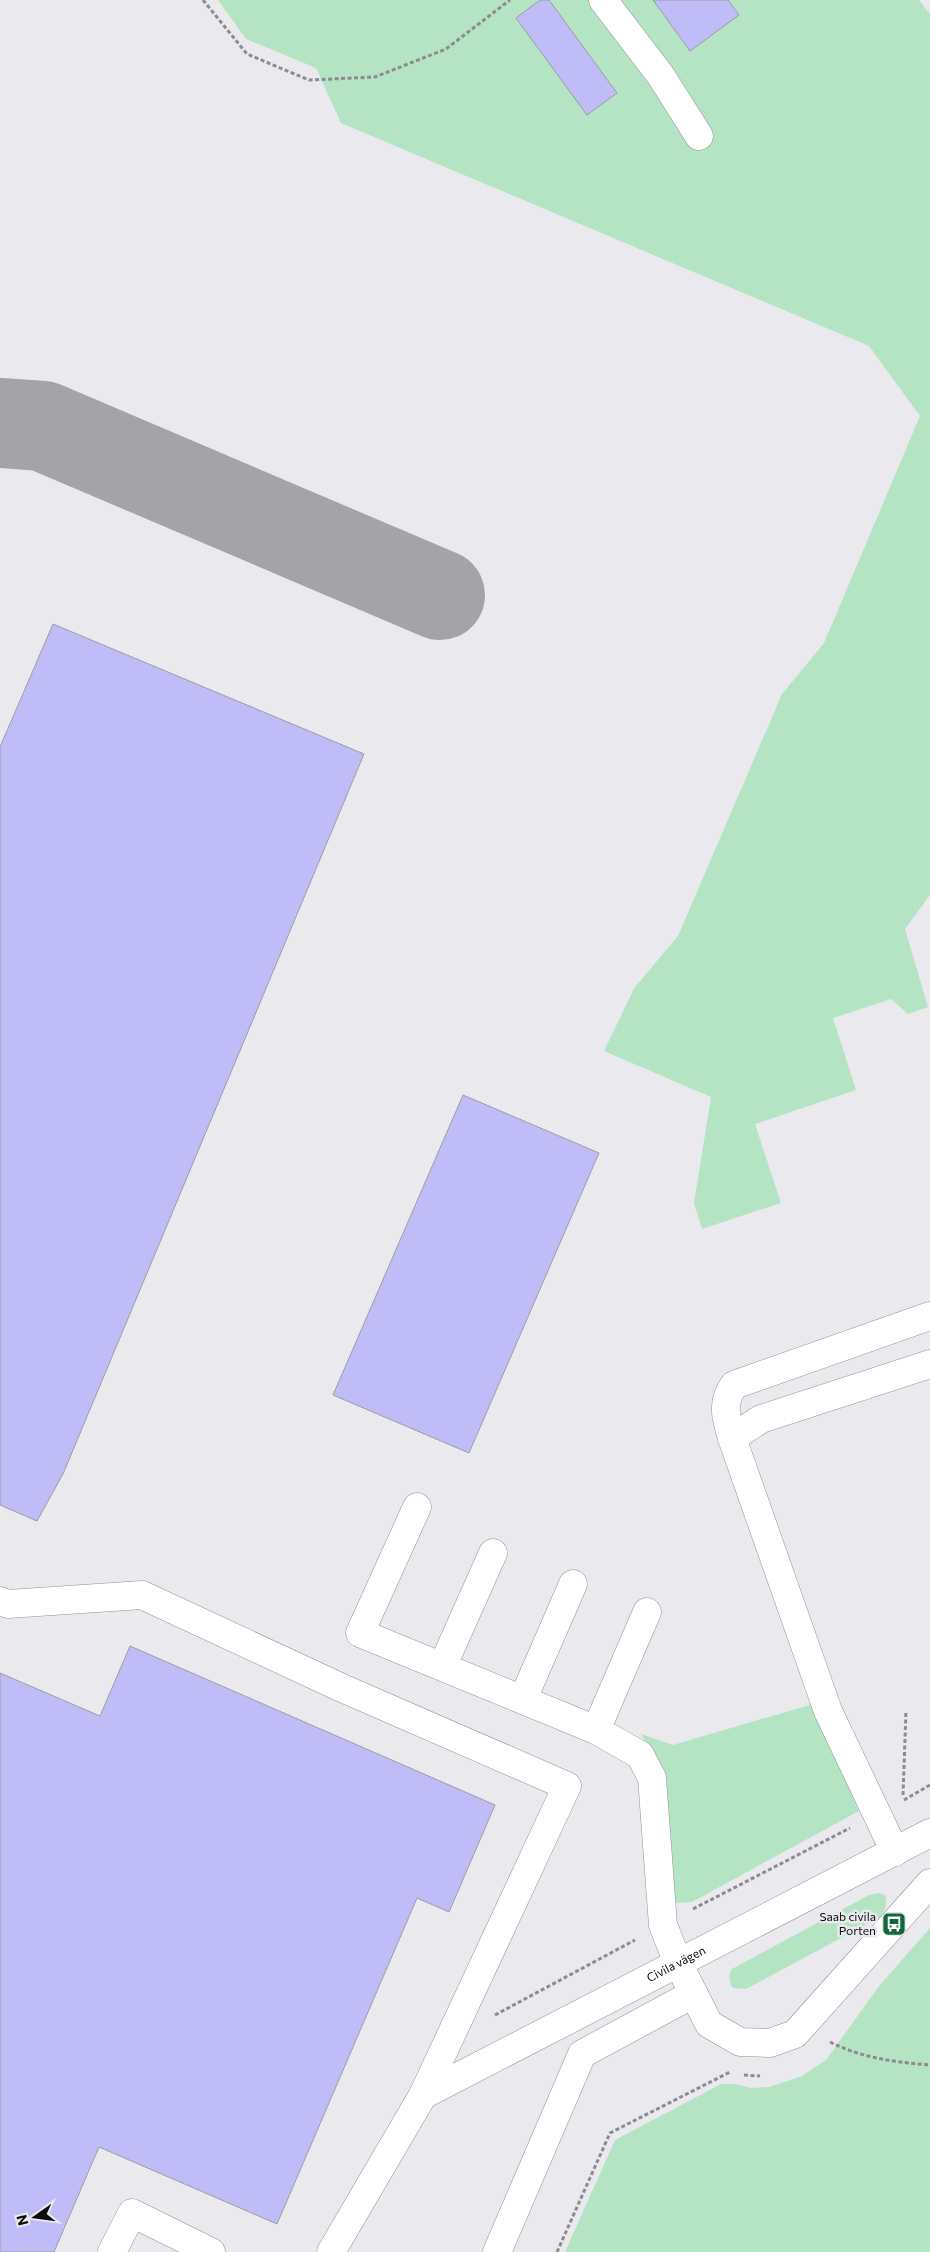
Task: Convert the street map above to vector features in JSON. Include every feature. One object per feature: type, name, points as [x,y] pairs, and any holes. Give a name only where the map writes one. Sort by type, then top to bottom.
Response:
[{"type":"street","points":[[603,0],[661,76],[699,136]]},
{"type":"street","points":[[895,1852],[828,1711],[732,1438],[726,1418],[726,1396],[734,1385],[930,1316]]},
{"type":"street","points":[[732,1438],[761,1419],[930,1364]]},
{"type":"street","points":[[418,1507],[360,1633],[596,1730],[640,1755],[652,1778],[663,1925],[678,1962],[709,2024],[740,2042],[770,2043],[795,2034],[930,1883]]},
{"type":"street","points":[[443,1666],[493,1553]]},
{"type":"street","points":[[523,1699],[573,1584]]},
{"type":"street","points":[[0,1601],[8,1604],[142,1595],[342,1688],[568,1786],[423,2095],[331,2252]]},
{"type":"street","points":[[596,1730],[647,1612]]},
{"type":"street","name":"Civila vägen","points":[[423,2095],[930,1833]]},
{"type":"street","points":[[497,2252],[582,2054],[693,1994]]},
{"type":"street","points":[[112,2252],[132,2213],[210,2252]]},
{"type":"path","points":[[204,0],[247,54],[309,80],[375,76],[446,50],[510,0]]},
{"type":"path","points":[[903,1800],[906,1711]]},
{"type":"path","points":[[828,2041],[850,2052],[887,2062],[930,2065]]},
{"type":"path","points":[[557,2252],[610,2133],[730,2072]]},
{"type":"green space","points":[[218,0],[919,0],[930,14],[930,895],[905,929],[928,1007],[908,1014],[891,999],[833,1018],[856,1090],[755,1124],[781,1203],[702,1229],[694,1203],[711,1097],[604,1051],[635,987],[678,936],[782,694],[824,643],[920,416],[869,346],[341,123],[316,68],[246,39]]},
{"type":"green space","points":[[813,1704],[859,1811],[692,1902],[677,1903],[669,1894],[652,1752],[641,1734],[673,1745]]},
{"type":"green space","points":[[878,1893],[885,1895],[886,1902],[886,1907],[880,1917],[746,1989],[733,1988],[731,1986],[730,1974],[732,1969],[869,1895]]},
{"type":"green space","points":[[930,1928],[930,2252],[565,2252],[615,2140],[721,2084],[736,2084],[751,2088],[769,2087],[800,2077],[826,2060],[879,1986]]},
{"type":"building","points":[[540,0],[549,0],[617,93],[587,115],[516,18]]},
{"type":"building","points":[[653,0],[728,0],[739,15],[690,51]]},
{"type":"building","points":[[53,624],[364,754],[63,1474],[37,1521],[0,1505],[0,747]]},
{"type":"building","points":[[463,1095],[599,1153],[469,1453],[333,1395]]},
{"type":"building","points":[[130,1646],[495,1805],[449,1912],[417,1898],[277,2224],[99,2147],[54,2252],[0,2252],[0,1673],[100,1716]]},
{"type":"taxiway","points":[[0,423],[43,426],[440,595]]},
{"type":"place","name":"Saab civila Porten","points":[[894,1924]]}]
